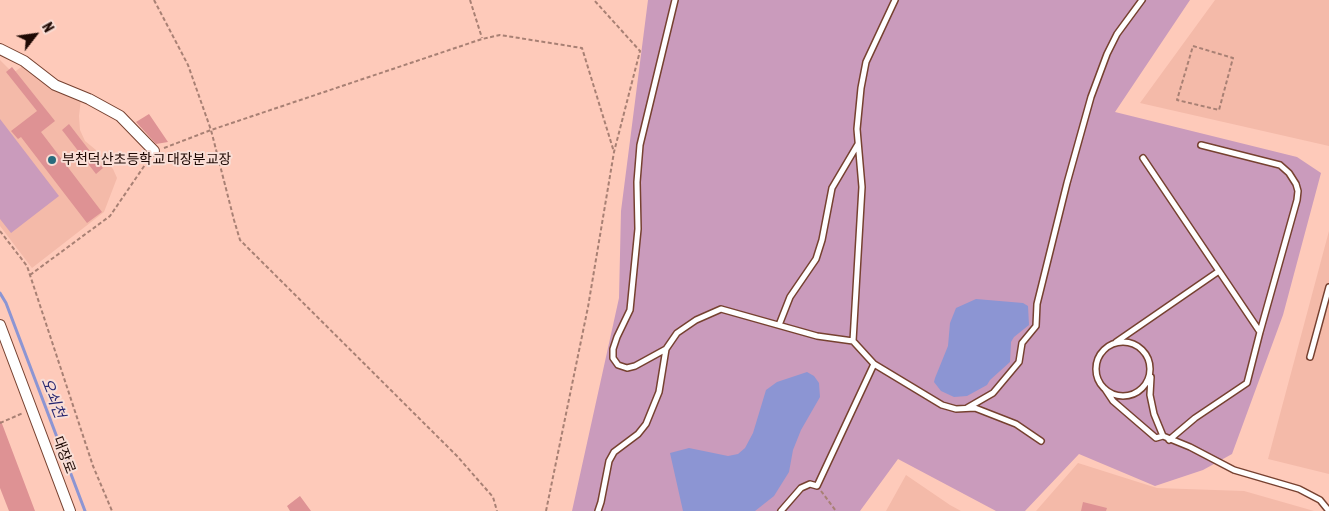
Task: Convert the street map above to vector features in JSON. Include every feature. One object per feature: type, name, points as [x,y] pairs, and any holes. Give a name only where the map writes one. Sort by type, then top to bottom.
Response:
[{"type":"street","points":[[0,49],[24,61],[55,85],[89,99],[120,116],[154,151]]},
{"type":"street","name":"대장로","points":[[0,325],[70,511]]},
{"type":"lane","points":[[666,349],[628,368],[618,365],[614,358],[614,349],[630,310],[638,229],[637,182],[640,146],[674,0]]},
{"type":"lane","points":[[853,341],[862,187],[857,129],[861,88],[866,62],[895,0]]},
{"type":"lane","points":[[966,408],[993,393],[1019,362],[1022,343],[1036,326],[1037,304],[1067,183],[1091,97],[1107,54],[1142,0]]},
{"type":"lane","points":[[779,325],[790,297],[816,260],[822,240],[832,188],[858,144]]},
{"type":"lane","points":[[1169,440],[1195,418],[1247,383],[1298,200],[1298,191],[1294,180],[1280,165],[1201,145]]},
{"type":"lane","points":[[1143,158],[1260,332]]},
{"type":"lane","points":[[1163,436],[1156,438],[1113,401],[1096,374],[1099,356],[1105,349],[1219,271]]},
{"type":"lane","points":[[1310,357],[1329,286]]},
{"type":"lane","points":[[598,511],[609,461],[614,452],[638,434],[646,424],[660,392],[666,349],[677,333],[696,320],[721,309],[817,336],[853,341],[874,364],[942,405],[956,409],[975,408],[1016,424],[1041,441]]},
{"type":"lane","points":[[1113,344],[1131,343],[1139,347],[1146,354],[1150,362],[1150,395],[1154,414],[1163,436],[1190,447],[1234,470],[1299,489],[1320,500],[1329,511]]},
{"type":"lane","points":[[781,511],[801,488],[810,484],[817,486],[874,364]]},
{"type":"lane","points":[[1105,389],[1112,394],[1121,396],[1130,396],[1138,393],[1149,379],[1150,371]]},
{"type":"path","points":[[154,0],[188,64],[211,130],[240,240],[457,456],[493,498],[497,511]]},
{"type":"path","points":[[470,0],[482,39]]},
{"type":"path","points":[[546,511],[588,307],[614,152],[640,51],[594,0]]},
{"type":"path","points":[[30,275],[110,216],[154,151],[482,39],[500,35],[582,48],[614,152]]},
{"type":"path","points":[[1193,46],[1233,58],[1219,110],[1177,100],[1193,46]]},
{"type":"path","points":[[0,231],[27,266],[93,466],[112,511]]},
{"type":"path","points":[[0,423],[32,410]]},
{"type":"path","points":[[817,486],[836,511]]},
{"type":"shaded area","points":[[648,0],[1190,0],[1115,112],[1297,157],[1321,173],[1283,315],[1232,454],[1203,470],[1155,486],[1079,454],[1025,511],[996,511],[898,459],[860,511],[572,511],[619,298],[621,211]]},
{"type":"shaded area","points":[[1215,0],[1329,0],[1329,146],[1140,103]]},
{"type":"shaded area","name":"부천덕산초등학교 대장분교장","points":[[0,60],[13,73],[24,65],[81,99],[80,130],[85,141],[113,169],[117,178],[104,212],[32,268],[0,226]]},
{"type":"shaded area","points":[[0,119],[59,196],[11,233],[0,219]]},
{"type":"shaded area","points":[[1329,231],[1329,474],[1268,459]]},
{"type":"shaded area","points":[[1078,463],[1157,488],[1244,491],[1314,511],[1036,511]]},
{"type":"shaded area","points":[[906,475],[950,505],[961,511],[886,511]]},
{"type":"water","points":[[976,299],[1023,303],[1028,306],[1029,325],[1014,337],[1011,342],[1010,362],[987,385],[967,396],[954,397],[941,391],[934,382],[948,346],[950,323],[956,308]]},
{"type":"water","points":[[807,372],[814,376],[819,383],[820,397],[801,430],[793,450],[789,472],[774,496],[755,511],[683,511],[670,453],[689,448],[728,456],[738,454],[745,448],[753,433],[766,390],[777,382]]},
{"type":"building","points":[[12,67],[55,121],[41,132],[102,212],[87,223],[21,137],[18,139],[11,131],[37,111],[6,72]]},
{"type":"building","points":[[149,114],[168,142],[156,144],[136,122]]},
{"type":"building","points":[[69,124],[103,168],[96,174],[62,130]]},
{"type":"building","points":[[0,421],[35,511],[9,511],[0,488]]},
{"type":"building","points":[[300,496],[311,511],[290,511],[287,506]]},
{"type":"building","points":[[1083,502],[1107,508],[1106,511],[1081,511]]},
{"type":"waterway","name":"오쇠천","points":[[0,293],[6,303],[85,511]]},
{"type":"place","name":"부천덕산초등학교 대장분교장","points":[[52,160]]}]
